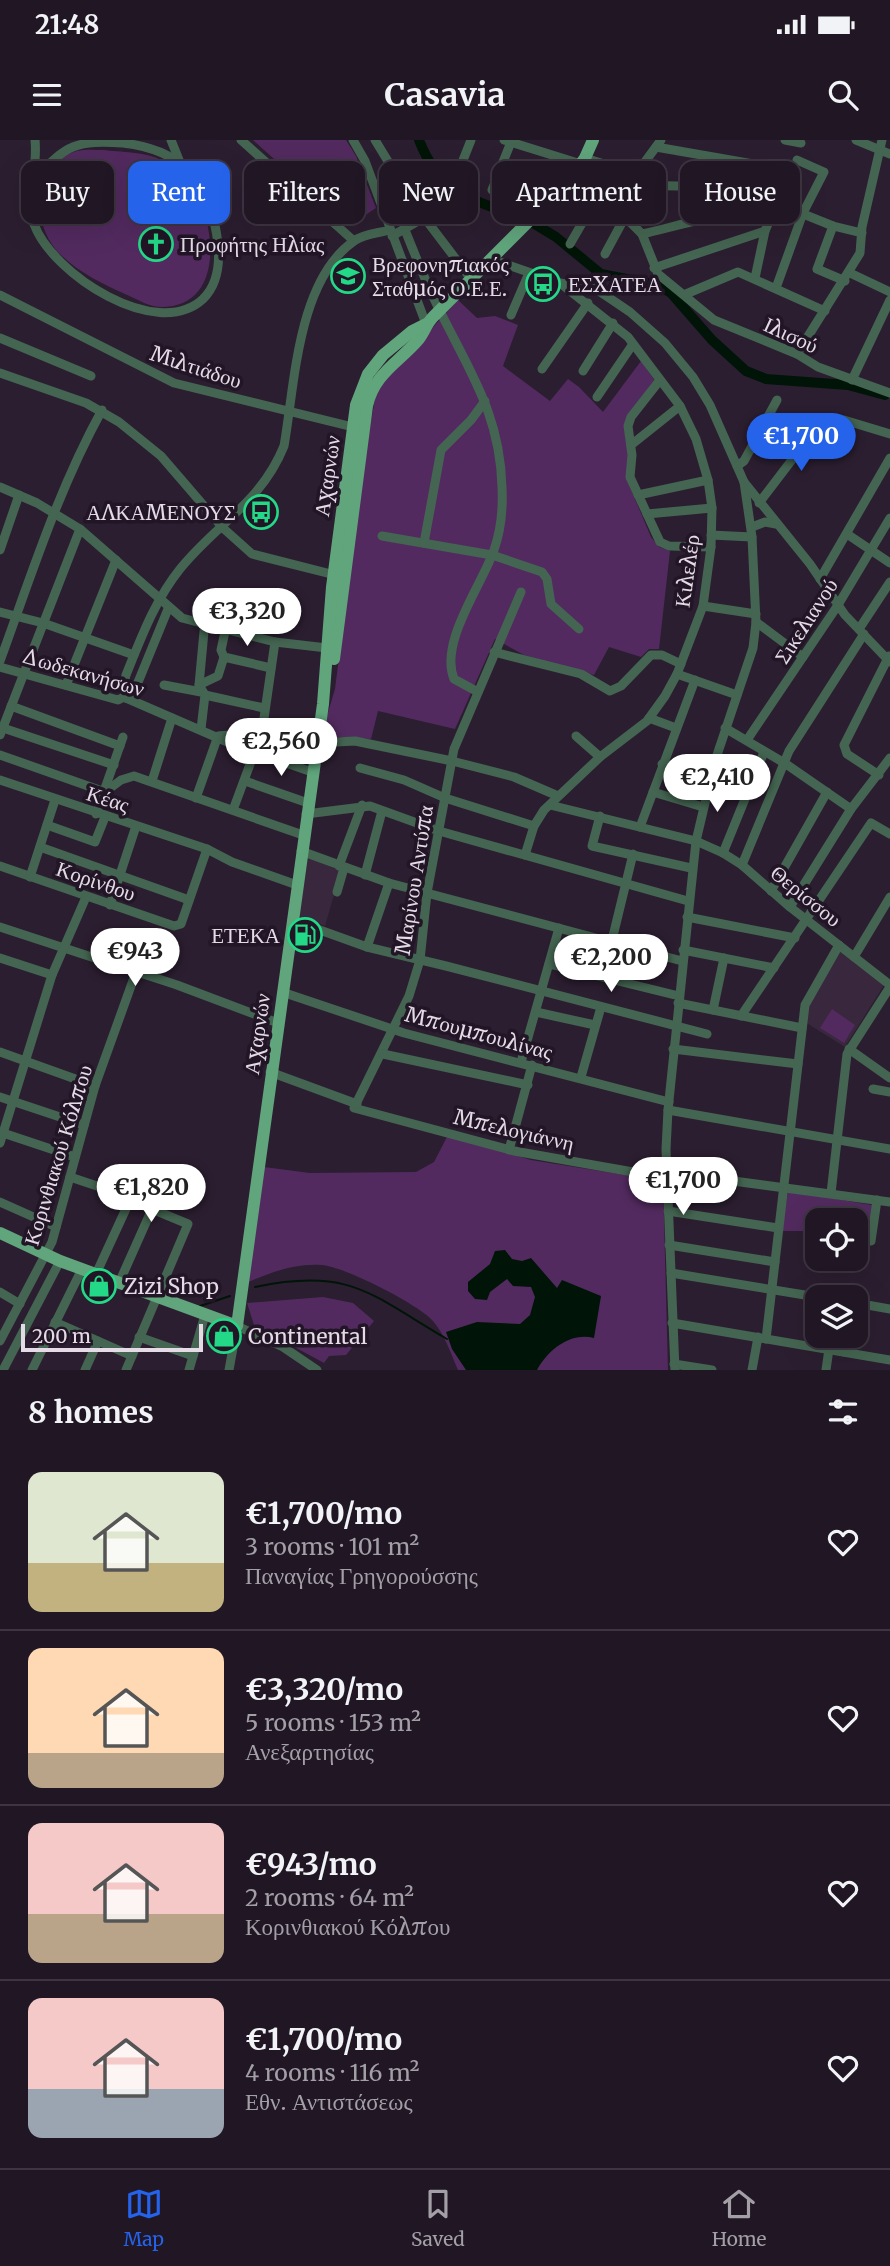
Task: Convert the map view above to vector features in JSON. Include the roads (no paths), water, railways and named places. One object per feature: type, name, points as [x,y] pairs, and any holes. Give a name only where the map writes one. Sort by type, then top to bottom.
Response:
[{"type":"main road","name":"Αχαρνών","points":[[583,161],[593,140]]},
{"type":"main road","name":"Αχαρνών","points":[[323,704],[330,688],[358,396],[375,364],[412,331],[426,324],[527,224]]},
{"type":"main road","name":"Αχαρνών","points":[[237,1326],[323,704],[327,648],[368,400],[381,375],[419,340],[426,324]]},
{"type":"main road","points":[[0,1233],[60,1261],[237,1326]]},
{"type":"street","points":[[151,148],[164,140]]},
{"type":"street","points":[[171,140],[180,161]]},
{"type":"street","points":[[241,140],[354,241]]},
{"type":"street","points":[[353,140],[365,161],[426,324]]},
{"type":"street","points":[[375,140],[391,161]]},
{"type":"street","points":[[463,161],[471,140]]},
{"type":"street","points":[[785,140],[801,143]]},
{"type":"street","points":[[856,140],[880,144],[890,154]]},
{"type":"street","points":[[50,161],[54,156],[86,141],[103,141],[151,148],[178,161]]},
{"type":"street","points":[[501,161],[508,141],[583,161]]},
{"type":"street","points":[[646,161],[659,144],[743,161]]},
{"type":"street","points":[[797,354],[848,277],[860,253],[880,144]]},
{"type":"street","points":[[35,145],[39,154],[54,156]]},
{"type":"street","points":[[776,288],[803,213],[824,172],[797,160]]},
{"type":"street","points":[[800,212],[833,226],[862,233]]},
{"type":"street","points":[[35,224],[43,243],[65,267],[91,287],[157,315],[174,315],[198,304],[207,295],[219,268],[214,224]]},
{"type":"street","points":[[168,609],[134,692],[126,698],[123,687],[134,655],[159,601],[179,571],[250,503],[278,462],[284,446],[303,331],[313,297],[325,274],[354,241],[405,230],[414,224]]},
{"type":"street","points":[[430,224],[471,279]]},
{"type":"street","points":[[570,244],[582,224]]},
{"type":"street","points":[[605,254],[622,224]]},
{"type":"street","points":[[631,224],[642,234],[654,268],[765,231]]},
{"type":"street","points":[[642,234],[693,224]]},
{"type":"street","points":[[755,278],[767,224]]},
{"type":"street","points":[[833,226],[817,269],[890,292]]},
{"type":"street","points":[[405,230],[439,311],[476,376],[498,448],[502,489],[499,532],[492,555],[457,632],[451,656],[454,679],[478,692]]},
{"type":"street","points":[[491,259],[561,283],[596,289],[631,312],[665,343],[704,396],[744,482],[761,506],[838,605],[889,659],[844,750],[879,775]]},
{"type":"street","name":"Ιλισού","points":[[654,268],[713,320],[797,354],[818,367],[890,393]]},
{"type":"street","points":[[686,294],[738,272],[825,311]]},
{"type":"street","points":[[511,315],[529,273]]},
{"type":"street","name":"Κιλελέρ","points":[[525,855],[534,826],[550,805],[600,757],[649,718],[677,674],[703,606],[711,547],[712,508],[708,481],[696,439],[680,406],[633,344],[613,323],[561,283]]},
{"type":"street","name":"Μιλτιάδου","points":[[0,295],[174,383],[353,427]]},
{"type":"street","points":[[852,380],[890,300]]},
{"type":"street","points":[[542,369],[588,303]]},
{"type":"street","points":[[583,371],[613,323]]},
{"type":"street","points":[[0,338],[91,376]]},
{"type":"street","points":[[597,397],[633,344]]},
{"type":"street","points":[[0,373],[102,410],[161,456],[223,528],[252,554],[339,575]]},
{"type":"street","points":[[660,380],[631,417],[628,426],[631,445],[630,477],[663,545],[711,547]]},
{"type":"street","points":[[737,467],[744,461],[778,400]]},
{"type":"street","points":[[424,544],[441,450],[471,420],[485,401]]},
{"type":"street","points":[[631,445],[680,406]]},
{"type":"street","points":[[0,661],[54,513],[81,448],[102,410]]},
{"type":"street","points":[[752,528],[761,506],[820,424],[844,421],[890,434]]},
{"type":"street","points":[[820,579],[890,458]]},
{"type":"street","points":[[638,495],[708,481]]},
{"type":"street","points":[[712,1370],[675,1367],[667,1175],[669,1106],[691,868],[703,807],[725,728],[750,661],[756,618],[752,528],[744,482]]},
{"type":"street","points":[[0,487],[80,529],[168,609],[182,618],[275,642],[327,648]]},
{"type":"street","points":[[0,550],[19,495]]},
{"type":"street","points":[[647,514],[712,508]]},
{"type":"street","name":"Σικελιανού","points":[[747,740],[838,605],[890,518]]},
{"type":"street","points":[[711,535],[752,528],[765,522],[778,525]]},
{"type":"street","points":[[80,529],[1,731],[114,765]]},
{"type":"street","points":[[847,534],[890,563]]},
{"type":"street","points":[[382,536],[492,555],[545,575],[549,600],[579,629]]},
{"type":"street","points":[[66,685],[116,560]]},
{"type":"street","points":[[742,864],[786,764],[789,751],[890,582]]},
{"type":"street","name":"Μαρίνου Αντύπα","points":[[356,1106],[395,1029],[420,960],[427,893],[456,742],[521,592]]},
{"type":"street","points":[[703,606],[756,618],[803,657]]},
{"type":"street","points":[[0,611],[134,655]]},
{"type":"street","points":[[201,729],[205,623]]},
{"type":"street","points":[[202,691],[218,676],[224,657],[221,650],[226,628]]},
{"type":"street","points":[[233,810],[256,753],[275,642]]},
{"type":"street","points":[[494,652],[581,674],[610,691],[621,686],[651,654],[662,655],[681,664]]},
{"type":"street","points":[[224,657],[271,668]]},
{"type":"street","name":"Δωδεκανήσων","points":[[0,667],[111,699],[126,698],[256,753],[312,772]]},
{"type":"street","points":[[677,674],[737,695]]},
{"type":"street","points":[[640,827],[695,680]]},
{"type":"street","points":[[164,685],[202,691],[264,709]]},
{"type":"street","points":[[11,706],[122,741],[105,792],[99,840],[93,842],[47,825]]},
{"type":"street","points":[[152,781],[172,718]]},
{"type":"street","points":[[649,718],[676,728]]},
{"type":"street","points":[[196,798],[218,736],[262,728],[317,743],[355,741],[452,761],[514,777],[558,796]]},
{"type":"street","points":[[725,728],[786,764],[851,809]]},
{"type":"street","points":[[576,736],[600,757]]},
{"type":"street","points":[[723,853],[764,752]]},
{"type":"street","points":[[0,755],[105,792]]},
{"type":"street","points":[[790,907],[851,809],[890,759]]},
{"type":"street","points":[[662,764],[712,774]]},
{"type":"street","points":[[360,768],[418,785],[445,798],[534,826]]},
{"type":"street","points":[[105,792],[121,780],[134,776],[303,835]]},
{"type":"street","name":"Κέας","points":[[0,780],[101,816],[207,849],[232,862],[297,884]]},
{"type":"street","points":[[245,781],[307,808],[337,812],[362,806],[439,831],[688,901]]},
{"type":"street","points":[[653,792],[703,807]]},
{"type":"street","points":[[771,891],[827,792]]},
{"type":"street","points":[[30,877],[55,800]]},
{"type":"street","name":"Θερίσσου","points":[[550,805],[696,841],[723,853],[742,864],[790,907],[890,986]]},
{"type":"street","points":[[337,892],[342,867],[362,806]]},
{"type":"street","points":[[365,875],[382,811]]},
{"type":"street","points":[[600,816],[592,846],[691,868]]},
{"type":"street","points":[[741,1016],[808,921],[871,823],[890,834]]},
{"type":"street","points":[[110,905],[136,826]]},
{"type":"street","points":[[40,847],[189,900],[207,849]]},
{"type":"street","points":[[301,851],[389,883],[682,961]]},
{"type":"street","points":[[603,977],[633,854]]},
{"type":"street","name":"Κορίνθου","points":[[0,866],[174,926],[181,924],[189,900]]},
{"type":"street","points":[[367,947],[389,883]]},
{"type":"street","points":[[75,1157],[1,1136],[14,1102],[52,975],[86,897]]},
{"type":"street","points":[[854,957],[890,897]]},
{"type":"street","points":[[687,917],[796,938]]},
{"type":"street","points":[[292,920],[367,947],[707,1034]]},
{"type":"street","points":[[0,927],[278,1023]]},
{"type":"street","points":[[521,1062],[559,928]]},
{"type":"street","points":[[752,1370],[772,1290],[788,1132],[807,999],[839,945]]},
{"type":"street","points":[[683,950],[774,968]]},
{"type":"street","points":[[0,971],[2,958],[52,975]]},
{"type":"street","points":[[713,1010],[724,958]]},
{"type":"street","points":[[549,964],[713,1010],[802,1028]]},
{"type":"street","name":"Κορινθιακού Κόλπου","points":[[0,1341],[4,1324],[20,1304],[47,1255],[95,1086],[136,972]]},
{"type":"street","points":[[831,1193],[849,1049],[890,986]]},
{"type":"street","name":"Μπουμπουλίνας","points":[[282,992],[395,1029],[580,1077],[669,1106],[788,1132],[890,1149]]},
{"type":"street","points":[[580,1077],[601,1007]]},
{"type":"street","points":[[536,1012],[595,1025]]},
{"type":"street","points":[[673,1049],[798,1064]]},
{"type":"street","points":[[849,1049],[890,1077]]},
{"type":"street","points":[[0,1052],[95,1086]]},
{"type":"street","points":[[383,1054],[527,1085]]},
{"type":"street","points":[[509,1150],[532,1065]]},
{"type":"street","name":"Μπελογιάννη","points":[[270,1072],[356,1106],[509,1150],[667,1175],[782,1185],[890,1202]]},
{"type":"street","points":[[873,1089],[890,1092]]},
{"type":"street","points":[[0,1097],[84,1125]]},
{"type":"street","points":[[70,1177],[124,1195],[188,1224],[126,1370]]},
{"type":"street","points":[[96,1274],[130,1200]]},
{"type":"street","points":[[868,1240],[871,1241],[877,1200]]},
{"type":"street","points":[[0,1202],[56,1227]]},
{"type":"street","points":[[119,1283],[152,1209]]},
{"type":"street","points":[[668,1212],[778,1228]]},
{"type":"street","points":[[669,1245],[775,1262]]},
{"type":"street","points":[[3,1370],[60,1261]]},
{"type":"street","points":[[32,1370],[82,1269]]},
{"type":"street","points":[[671,1273],[805,1295]]},
{"type":"street","points":[[0,1292],[20,1304]]},
{"type":"street","points":[[868,1305],[890,1309]]},
{"type":"street","points":[[189,1370],[205,1315]]},
{"type":"street","points":[[55,1322],[132,1356]]},
{"type":"street","points":[[672,1323],[890,1360]]},
{"type":"street","points":[[237,1326],[304,1359],[317,1370]]},
{"type":"street","name":"Αχαρνών","points":[[229,1370],[237,1326]]},
{"type":"street","points":[[139,1337],[193,1356]]},
{"type":"street","points":[[85,1370],[98,1341]]},
{"type":"street","points":[[844,1352],[845,1348]]},
{"type":"street","points":[[826,1370],[830,1349]]},
{"type":"waterway","points":[[419,140],[428,159],[449,185],[462,194],[492,207]]},
{"type":"waterway","points":[[535,224],[556,237],[601,274],[657,285],[671,293],[712,340],[746,371],[766,379],[848,385],[885,395]]},
{"type":"waterway","points":[[255,1287],[314,1280],[337,1283],[377,1297],[447,1339]]},
{"type":"waterway","points":[[200,1306],[230,1296]]},
{"type":"place","name":"Προφήτης Ηλίας","points":[[156,244]]},
{"type":"place","name":"Βρεφονηπιακός Σταθμός Ο.Ε.Ε.","points":[[348,276]]},
{"type":"place","name":"ΕΣΧΑΤΕΑ","points":[[543,284]]},
{"type":"place","name":"ΑΛΚΑΜΕΝΟΥΣ","points":[[261,512]]},
{"type":"place","name":"ΕΤΕΚΑ","points":[[305,935]]},
{"type":"place","name":"Zizi Shop","points":[[99,1286]]},
{"type":"place","name":"Continental","points":[[224,1336]]}]
